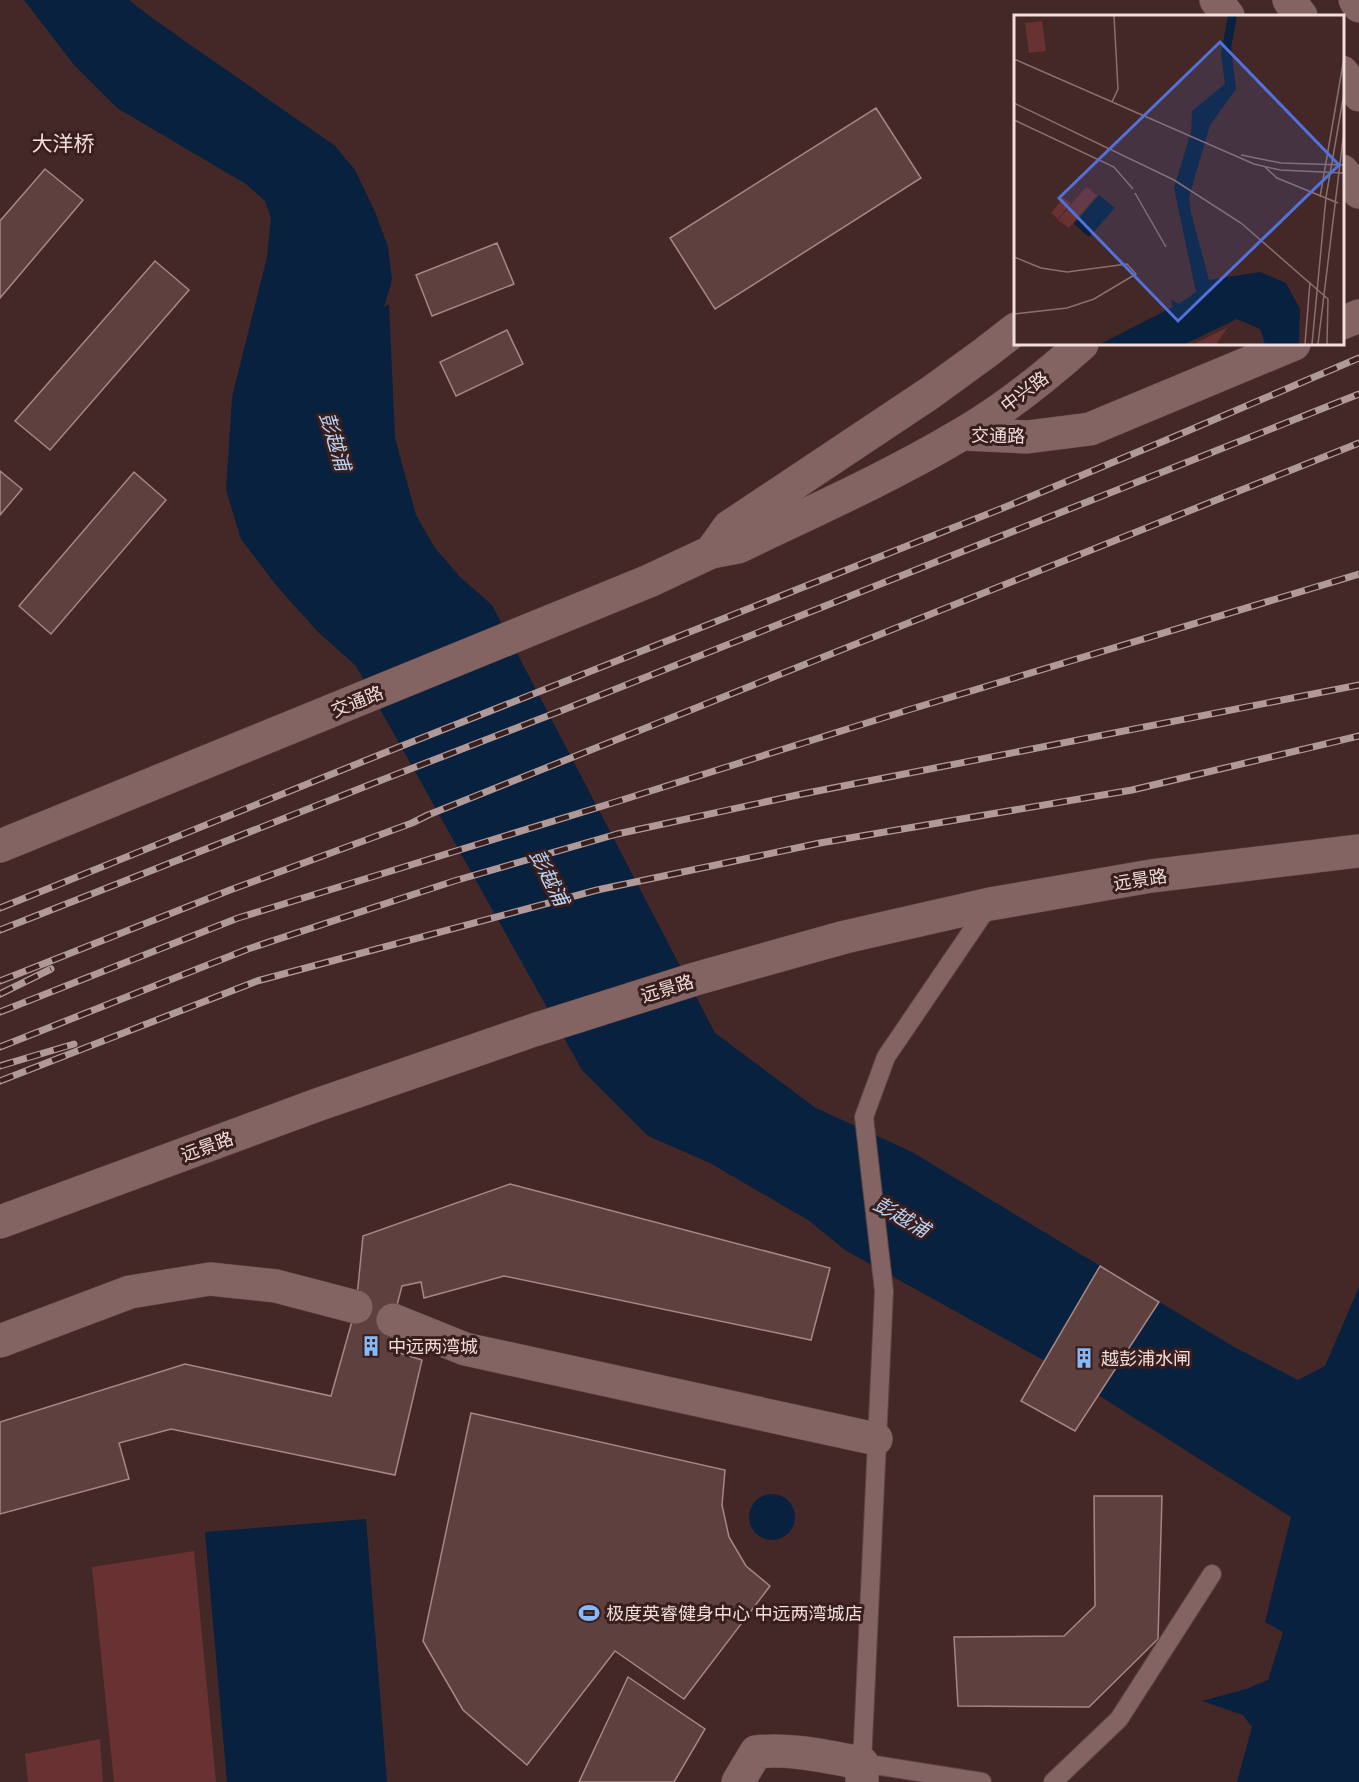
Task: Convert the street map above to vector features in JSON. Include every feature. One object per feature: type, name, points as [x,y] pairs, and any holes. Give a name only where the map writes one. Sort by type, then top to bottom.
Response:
[{"type":"street","points":[[1216,0],[1227,15]]},
{"type":"street","points":[[1289,0],[1300,15]]},
{"type":"street","points":[[1344,17],[1359,4],[1355,0]]},
{"type":"street","points":[[1344,75],[1359,94]]},
{"type":"street","points":[[1344,102],[1359,87]]},
{"type":"street","points":[[1344,173],[1359,192]]},
{"type":"street","points":[[1344,322],[1359,316]]},
{"type":"street","name":"交通路","points":[[711,552],[729,527],[930,393],[1014,331]]},
{"type":"street","name":"中兴路","points":[[963,434],[1019,396],[1081,345]]},
{"type":"street","name":"交通路","points":[[0,846],[649,581],[711,552],[738,547],[884,478],[963,434],[1027,437],[1090,429],[1292,345]]},
{"type":"street","name":"远景路","points":[[0,1222],[317,1105],[534,1030],[695,979],[845,937],[990,904],[1151,876],[1359,851]]},
{"type":"street","points":[[0,1341],[130,1292],[210,1279],[276,1286],[356,1307]]},
{"type":"street","points":[[393,1320],[465,1348],[876,1438]]},
{"type":"street","points":[[738,1782],[756,1752],[795,1751],[862,1773]]},
{"type":"lane","points":[[982,1782],[862,1773],[884,1291],[864,1116],[886,1058],[990,904]]},
{"type":"lane","points":[[1053,1782],[1119,1719],[1212,1574]]},
{"type":"shaded area","points":[[194,1551],[216,1782],[114,1782],[92,1567]]},
{"type":"shaded area","points":[[100,1739],[103,1782],[28,1782],[25,1754]]},
{"type":"water","name":"彭越浦","points":[[24,0],[129,0],[335,146],[355,170],[376,214],[388,247],[392,280],[384,307],[389,304],[395,438],[416,515],[435,548],[460,577],[492,605],[715,1033],[816,1108],[912,1152],[1234,1347],[1298,1380],[1325,1366],[1359,1287],[1359,1782],[1237,1782],[1252,1727],[1243,1715],[1202,1701],[1246,1689],[1268,1680],[1283,1632],[1265,1622],[1291,1517],[1043,1360],[845,1250],[808,1220],[710,1163],[648,1136],[582,1070],[356,666],[317,631],[276,585],[241,539],[226,490],[232,397],[267,257],[271,218],[265,201],[246,184],[117,108],[74,65]]},
{"type":"water","points":[[772,1494],[788,1501],[795,1517],[788,1533],[772,1540],[756,1533],[749,1517],[756,1501]]},
{"type":"water","points":[[366,1519],[387,1782],[227,1782],[205,1532]]},
{"type":"building","points":[[876,108],[921,178],[715,309],[670,238]]},
{"type":"building","points":[[45,169],[83,200],[0,298],[0,221]]},
{"type":"building","points":[[497,243],[514,284],[432,316],[416,275]]},
{"type":"building","points":[[155,261],[189,290],[50,450],[15,421]]},
{"type":"building","points":[[507,330],[523,364],[456,396],[440,362]]},
{"type":"building","points":[[0,471],[22,489],[0,515]]},
{"type":"building","points":[[134,472],[166,500],[51,634],[19,606]]},
{"type":"building","name":"中远两湾城","points":[[510,1184],[830,1268],[811,1340],[504,1276],[424,1298],[421,1282],[402,1286],[393,1320],[396,1352],[422,1360],[395,1475],[171,1429],[119,1443],[129,1479],[0,1514],[0,1422],[185,1364],[331,1396],[356,1307],[363,1236]]},
{"type":"building","name":"越彭浦水闸","points":[[1100,1266],[1159,1302],[1075,1431],[1021,1401]]},
{"type":"building","name":"极度英睿健身中心 中远两湾城店","points":[[471,1413],[725,1470],[722,1505],[729,1537],[746,1566],[770,1586],[684,1699],[615,1651],[527,1765],[463,1710],[423,1641]]},
{"type":"building","points":[[1094,1496],[1162,1496],[1158,1639],[1089,1707],[958,1706],[954,1637],[1064,1636],[1095,1606]]},
{"type":"building","points":[[628,1677],[705,1729],[674,1782],[579,1782]]},
{"type":"railway","points":[[0,908],[1003,508],[1359,358]]},
{"type":"railway","points":[[0,930],[563,710],[1359,394]]},
{"type":"railway","points":[[0,981],[230,890],[412,823],[1359,443]]},
{"type":"railway","points":[[0,1012],[238,918],[908,710],[1359,574]]},
{"type":"railway","points":[[0,1047],[248,949],[454,881],[617,834],[802,794],[1359,685]]},
{"type":"railway","points":[[0,1081],[257,981],[597,890],[820,843],[1132,790],[1359,736]]},
{"type":"railway","points":[[0,994],[51,969]]},
{"type":"railway","points":[[0,1066],[74,1044]]},
{"type":"place","name":"中远两湾城","points":[[371,1346]]},
{"type":"place","name":"越彭浦水闸","points":[[1084,1358]]},
{"type":"place","name":"极度英睿健身中心 中远两湾城店","points":[[589,1613]]},
{"type":"district","name":"大洋桥","points":[[63,143]]}]
